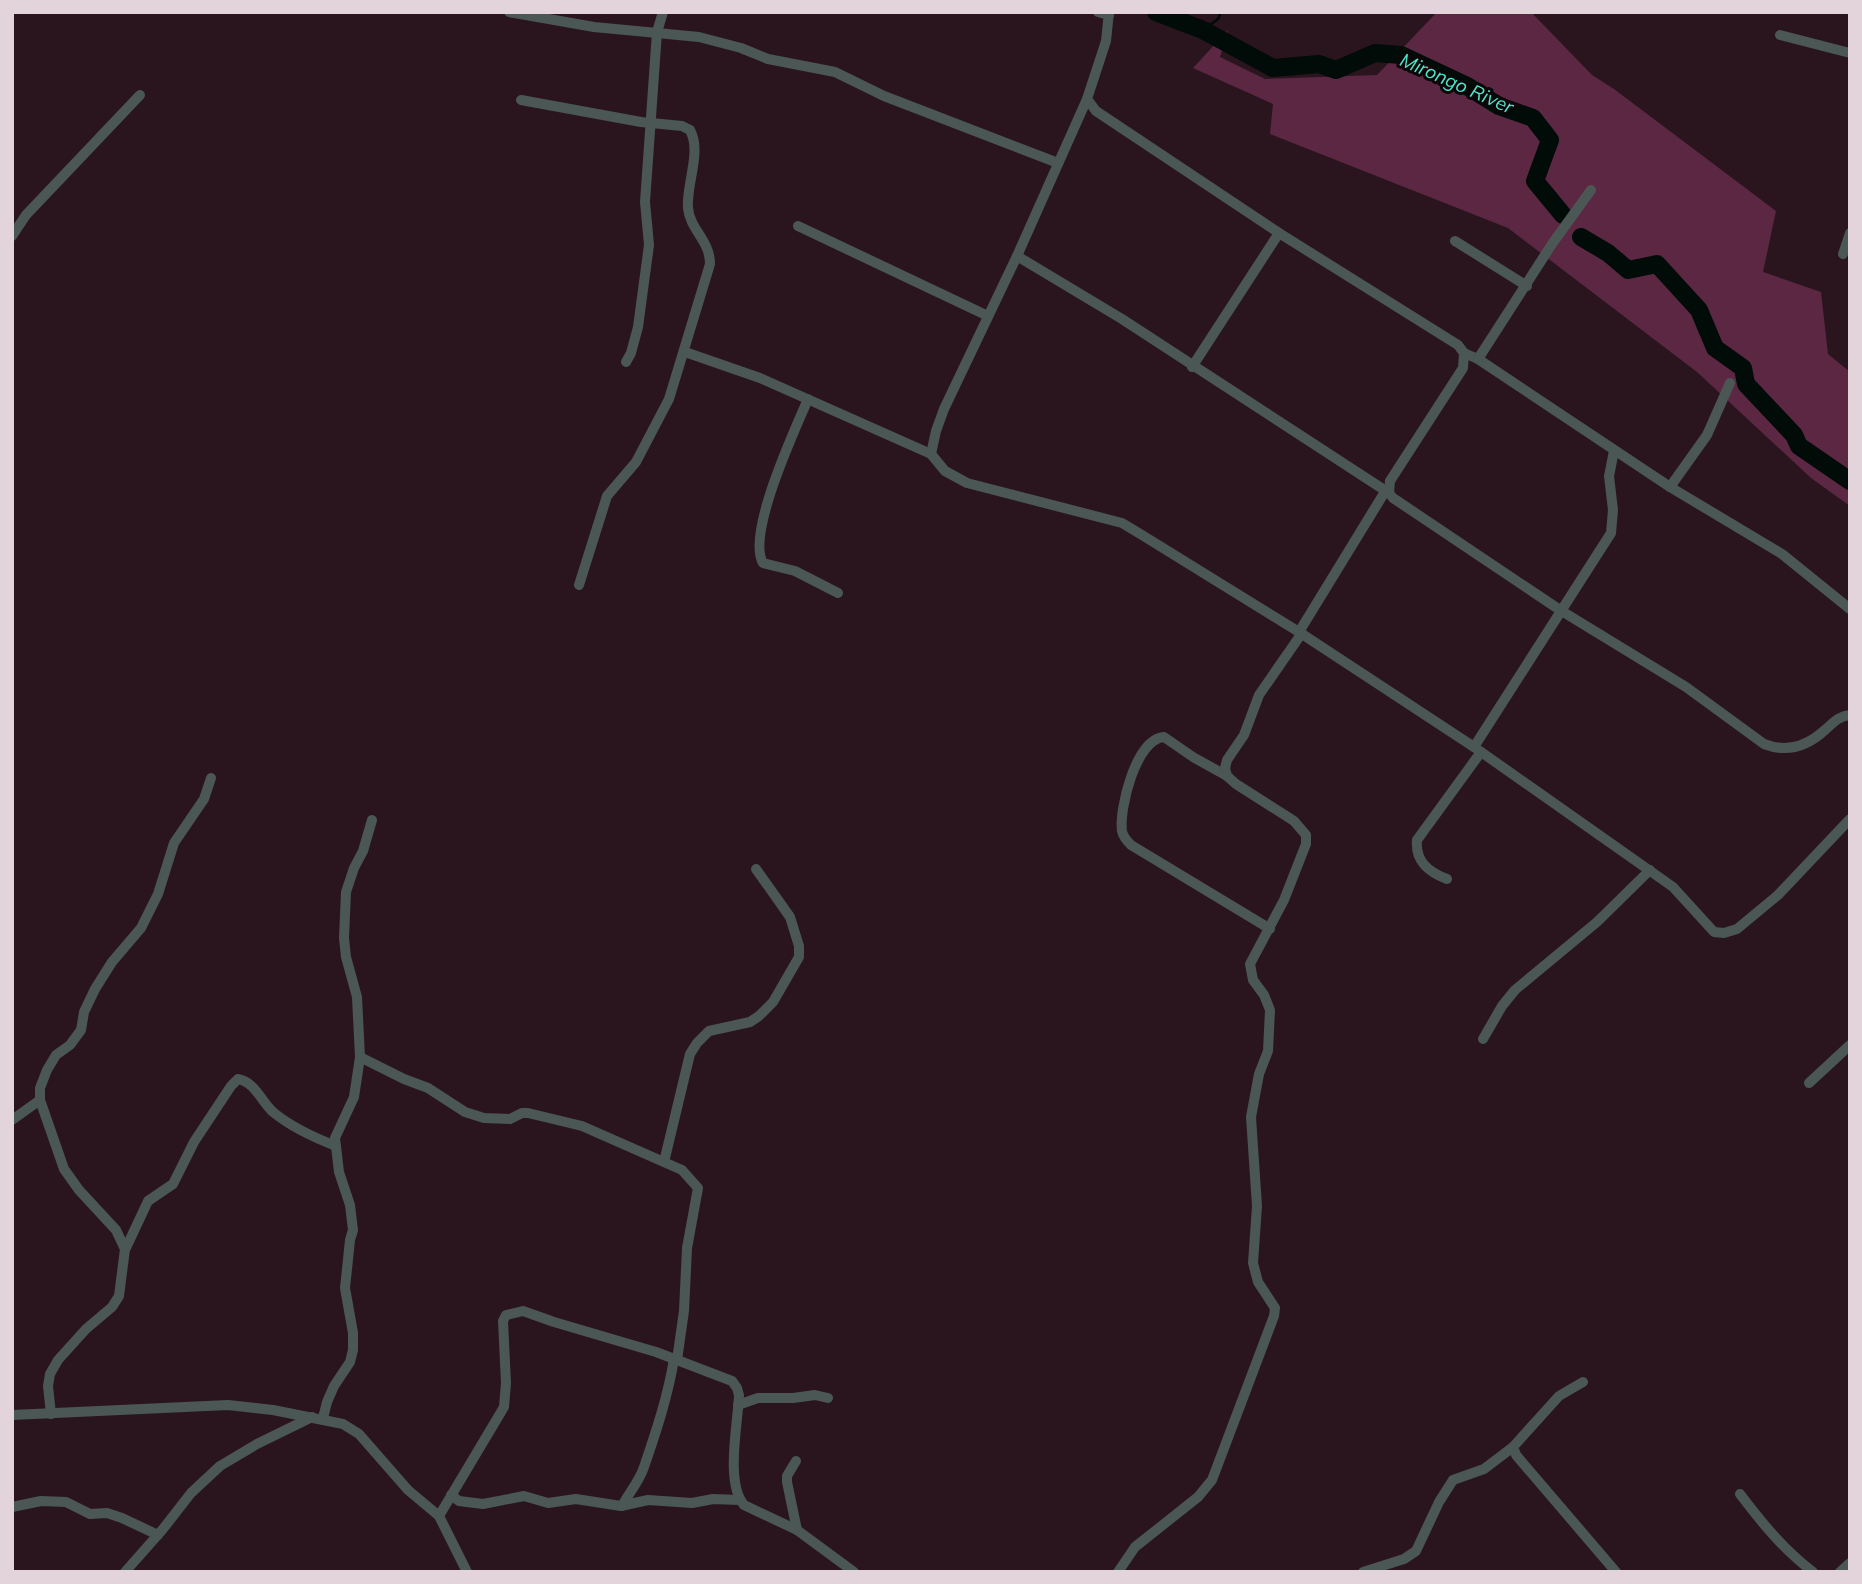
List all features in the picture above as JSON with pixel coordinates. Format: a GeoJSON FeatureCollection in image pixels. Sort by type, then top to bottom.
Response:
{"type":"FeatureCollection","features":[{"type":"Feature","properties":{"kind":"street"},"geometry":{"type":"LineString","coordinates":[[509,12],[593,27],[710,40],[768,59],[835,72],[884,96],[1058,163]]}},
{"type":"Feature","properties":{"kind":"street"},"geometry":{"type":"LineString","coordinates":[[626,362],[636,334],[649,246],[645,202],[657,32],[663,12]]}},
{"type":"Feature","properties":{"kind":"street"},"geometry":{"type":"LineString","coordinates":[[931,454],[944,409],[1017,256],[1087,99],[1106,41],[1109,14],[1098,12]]}},
{"type":"Feature","properties":{"kind":"street"},"geometry":{"type":"LineString","coordinates":[[1780,35],[1850,53]]}},
{"type":"Feature","properties":{"kind":"street"},"geometry":{"type":"LineString","coordinates":[[12,236],[26,215],[139,95]]}},
{"type":"Feature","properties":{"kind":"street"},"geometry":{"type":"LineString","coordinates":[[1087,99],[1096,111],[1279,233],[1458,345],[1464,353],[1478,359],[1670,487],[1782,554],[1850,609]]}},
{"type":"Feature","properties":{"kind":"street"},"geometry":{"type":"LineString","coordinates":[[521,100],[650,123],[682,126],[690,130],[694,144],[689,214],[710,253],[710,264],[669,399],[636,462],[607,496],[579,585]]}},
{"type":"Feature","properties":{"kind":"street"},"geometry":{"type":"LineString","coordinates":[[1478,359],[1552,244],[1591,190]]}},
{"type":"Feature","properties":{"kind":"street"},"geometry":{"type":"LineString","coordinates":[[798,226],[988,316]]}},
{"type":"Feature","properties":{"kind":"street"},"geometry":{"type":"LineString","coordinates":[[1192,367],[1279,233]]}},
{"type":"Feature","properties":{"kind":"street"},"geometry":{"type":"LineString","coordinates":[[1843,254],[1850,233]]}},
{"type":"Feature","properties":{"kind":"street"},"geometry":{"type":"LineString","coordinates":[[1455,241],[1527,286]]}},
{"type":"Feature","properties":{"kind":"street"},"geometry":{"type":"LineString","coordinates":[[1017,256],[1122,319],[1387,492],[1402,505],[1560,610],[1686,687],[1764,744],[1777,749],[1789,749],[1804,744],[1818,737],[1840,717],[1850,715]]}},
{"type":"Feature","properties":{"kind":"street"},"geometry":{"type":"LineString","coordinates":[[685,352],[760,378],[931,454],[944,471],[967,483],[1122,523],[1300,633],[1477,750],[1673,887],[1714,932],[1730,932],[1778,895],[1850,819]]}},
{"type":"Feature","properties":{"kind":"street"},"geometry":{"type":"LineString","coordinates":[[1227,776],[1227,760],[1244,735],[1259,695],[1387,492],[1390,481],[1463,368],[1464,353]]}},
{"type":"Feature","properties":{"kind":"street"},"geometry":{"type":"LineString","coordinates":[[1670,487],[1707,435],[1730,383]]}},
{"type":"Feature","properties":{"kind":"street"},"geometry":{"type":"LineString","coordinates":[[808,399],[774,482],[758,550],[763,563],[794,571],[838,593]]}},
{"type":"Feature","properties":{"kind":"street"},"geometry":{"type":"LineString","coordinates":[[1447,880],[1432,874],[1423,865],[1416,848],[1417,840],[1421,831],[1438,813],[1560,610],[1611,533],[1613,510],[1609,475],[1614,451]]}},
{"type":"Feature","properties":{"kind":"street"},"geometry":{"type":"LineString","coordinates":[[1118,1572],[1135,1547],[1198,1497],[1212,1480],[1272,1325],[1275,1308],[1258,1282],[1253,1263],[1256,1206],[1251,1117],[1259,1074],[1268,1051],[1270,1010],[1264,995],[1253,980],[1250,964],[1270,929],[1306,844],[1306,835],[1294,821],[1164,737],[1155,739],[1149,744],[1133,772],[1122,830],[1131,845],[1270,929]]}},
{"type":"Feature","properties":{"kind":"street"},"geometry":{"type":"LineString","coordinates":[[125,1249],[116,1230],[79,1190],[64,1168],[40,1100],[40,1088],[57,1055],[81,1030],[84,1012],[94,989],[112,962],[141,928],[158,894],[174,843],[204,799],[211,778]]}},
{"type":"Feature","properties":{"kind":"street"},"geometry":{"type":"LineString","coordinates":[[125,1572],[191,1493],[220,1466],[257,1444],[318,1418],[334,1385],[350,1362],[353,1333],[345,1288],[353,1230],[350,1205],[339,1172],[335,1138],[354,1097],[360,1057],[357,997],[346,957],[344,938],[345,903],[349,881],[363,851],[372,820]]}},
{"type":"Feature","properties":{"kind":"street"},"geometry":{"type":"LineString","coordinates":[[664,1162],[690,1054],[697,1043],[717,1027],[750,1022],[759,1016],[773,1002],[799,957],[790,916],[756,869]]}},
{"type":"Feature","properties":{"kind":"street"},"geometry":{"type":"LineString","coordinates":[[1483,1039],[1502,1006],[1515,990],[1597,922],[1650,870]]}},
{"type":"Feature","properties":{"kind":"street"},"geometry":{"type":"LineString","coordinates":[[1809,1083],[1850,1045]]}},
{"type":"Feature","properties":{"kind":"street"},"geometry":{"type":"LineString","coordinates":[[360,1057],[428,1088],[466,1112],[484,1118],[503,1119],[528,1113],[582,1126],[682,1170],[698,1188],[687,1248],[684,1311],[668,1396],[658,1418],[644,1468],[622,1506]]}},
{"type":"Feature","properties":{"kind":"street"},"geometry":{"type":"LineString","coordinates":[[51,1414],[48,1385],[50,1374],[58,1360],[86,1329],[112,1307],[119,1296],[125,1249],[148,1201],[173,1184],[194,1142],[238,1079],[246,1081],[277,1115],[336,1146]]}},
{"type":"Feature","properties":{"kind":"street"},"geometry":{"type":"LineString","coordinates":[[12,1120],[40,1100]]}},
{"type":"Feature","properties":{"kind":"street"},"geometry":{"type":"LineString","coordinates":[[439,1516],[504,1407],[506,1383],[503,1321],[506,1315],[523,1311],[675,1359],[732,1381],[737,1388],[734,1466],[739,1500],[744,1506],[797,1530],[854,1572]]}},
{"type":"Feature","properties":{"kind":"street"},"geometry":{"type":"LineString","coordinates":[[1363,1572],[1404,1559],[1416,1550],[1453,1480],[1484,1469],[1513,1447],[1559,1396],[1583,1382]]}},
{"type":"Feature","properties":{"kind":"street"},"geometry":{"type":"LineString","coordinates":[[738,1405],[758,1398],[815,1395],[828,1398]]}},
{"type":"Feature","properties":{"kind":"street"},"geometry":{"type":"LineString","coordinates":[[12,1415],[228,1405],[343,1424],[359,1434],[408,1490],[439,1516],[467,1572]]}},
{"type":"Feature","properties":{"kind":"street"},"geometry":{"type":"LineString","coordinates":[[1513,1447],[1516,1455],[1616,1572]]}},
{"type":"Feature","properties":{"kind":"street"},"geometry":{"type":"LineString","coordinates":[[796,1461],[787,1476],[787,1482],[797,1530]]}},
{"type":"Feature","properties":{"kind":"street"},"geometry":{"type":"LineString","coordinates":[[1740,1494],[1767,1530],[1813,1572]]}},
{"type":"Feature","properties":{"kind":"street"},"geometry":{"type":"LineString","coordinates":[[451,1495],[459,1501],[474,1504],[524,1496],[548,1503],[576,1499],[622,1506],[648,1500],[692,1503],[713,1499],[739,1500]]}},
{"type":"Feature","properties":{"kind":"street"},"geometry":{"type":"LineString","coordinates":[[12,1507],[41,1501],[66,1502],[90,1514],[107,1513],[121,1518],[158,1535]]}},
{"type":"Feature","properties":{"kind":"street"},"geometry":{"type":"LineString","coordinates":[[1840,1572],[1850,1563]]}},
{"type":"Feature","properties":{"kind":"shaded area"},"geometry":{"type":"Polygon","coordinates":[[[1437,12],[1531,12],[1592,75],[1776,211],[1763,272],[1821,292],[1828,354],[1850,372],[1850,506],[1811,478],[1697,372],[1508,228],[1270,134],[1273,104],[1193,68],[1228,30],[1220,57],[1265,79],[1377,75],[1437,12]]]}},
{"type":"Feature","properties":{"kind":"waterway","name":"Mirongo River"},"geometry":{"type":"LineString","coordinates":[[1156,12],[1203,30],[1273,68],[1319,64],[1336,70],[1375,53],[1401,55],[1467,86],[1499,106],[1533,118],[1550,140],[1535,181],[1563,215]]}},
{"type":"Feature","properties":{"kind":"waterway"},"geometry":{"type":"LineString","coordinates":[[1203,30],[1218,19],[1221,12]]}},
{"type":"Feature","properties":{"kind":"waterway","name":"Mirongo River"},"geometry":{"type":"LineString","coordinates":[[1581,237],[1608,253],[1628,270],[1657,264],[1699,310],[1715,348],[1743,368],[1746,384],[1794,435],[1799,446],[1850,481]]}}]}
